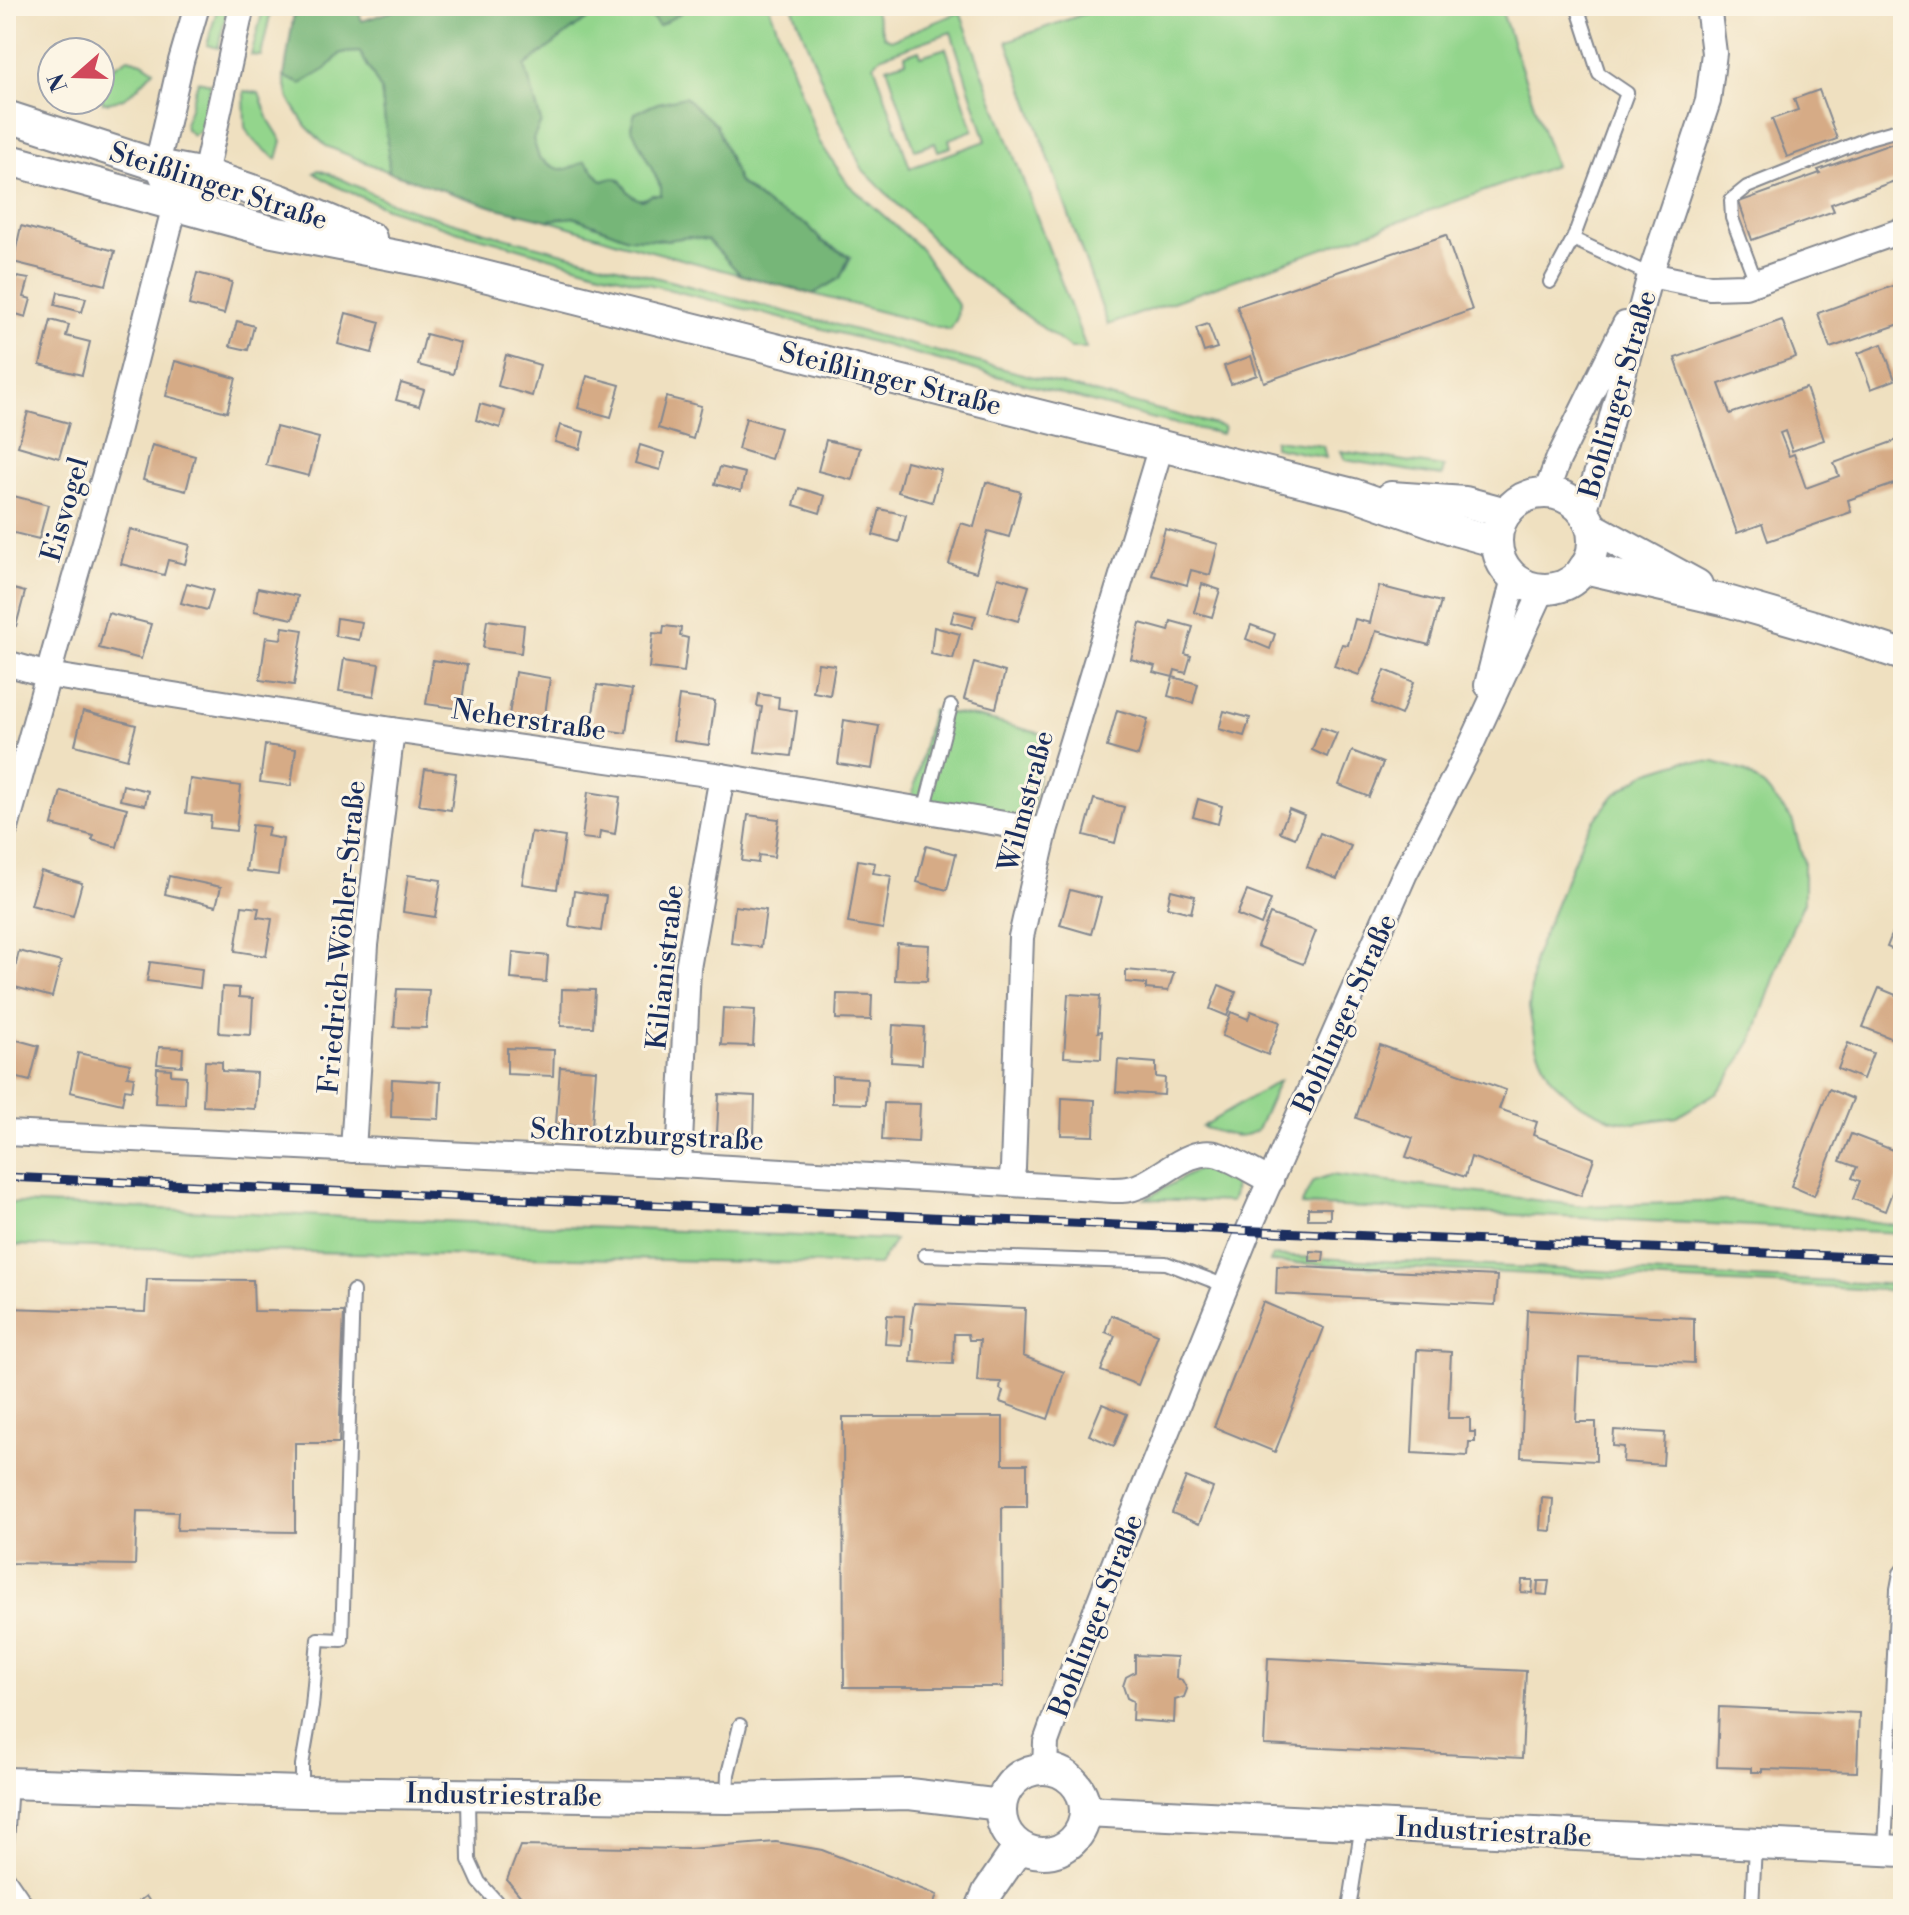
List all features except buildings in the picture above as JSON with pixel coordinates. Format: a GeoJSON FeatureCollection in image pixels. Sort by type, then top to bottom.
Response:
{"type":"FeatureCollection","features":[{"type":"Feature","properties":{"kind":"street"},"geometry":{"type":"LineString","coordinates":[[197,6],[157,165],[175,205],[205,174],[242,6]]}},
{"type":"Feature","properties":{"kind":"street","name":"Bohlinger Straße"},"geometry":{"type":"LineString","coordinates":[[1587,520],[1650,275],[1708,101],[1714,53],[1708,6]]}},
{"type":"Feature","properties":{"kind":"street","name":"Steißlinger Straße"},"geometry":{"type":"LineString","coordinates":[[6,116],[157,165],[205,174],[281,200],[428,262]]}},
{"type":"Feature","properties":{"kind":"street","name":"Steißlinger Straße"},"geometry":{"type":"LineString","coordinates":[[6,159],[273,232],[428,262],[1353,494],[1497,542]]}},
{"type":"Feature","properties":{"kind":"street","name":"Eisvogel"},"geometry":{"type":"LineString","coordinates":[[6,828],[115,439],[175,205]]}},
{"type":"Feature","properties":{"kind":"street"},"geometry":{"type":"LineString","coordinates":[[1650,275],[1710,287],[1745,286],[1903,230]]}},
{"type":"Feature","properties":{"kind":"street","name":"Bohlinger Straße"},"geometry":{"type":"LineString","coordinates":[[1546,493],[1558,460],[1650,275]]}},
{"type":"Feature","properties":{"kind":"street","name":"Wilmstraße"},"geometry":{"type":"LineString","coordinates":[[1010,1184],[1021,937],[1045,831],[1161,446]]}},
{"type":"Feature","properties":{"kind":"street"},"geometry":{"type":"LineString","coordinates":[[1587,520],[1593,541],[1591,555],[1584,568],[1566,584],[1543,589],[1528,586],[1514,578],[1502,562],[1497,542],[1499,527],[1506,513],[1523,498],[1546,493],[1567,498],[1587,520],[1727,601]]}},
{"type":"Feature","properties":{"kind":"street","name":"Steißlinger Straße"},"geometry":{"type":"LineString","coordinates":[[1353,494],[1465,502],[1506,513]]}},
{"type":"Feature","properties":{"kind":"street"},"geometry":{"type":"LineString","coordinates":[[1584,568],[1727,601],[1903,655]]}},
{"type":"Feature","properties":{"kind":"street","name":"Bohlinger Straße"},"geometry":{"type":"LineString","coordinates":[[1471,745],[1514,578]]}},
{"type":"Feature","properties":{"kind":"street","name":"Bohlinger Straße"},"geometry":{"type":"LineString","coordinates":[[1045,1768],[1046,1742],[1056,1714],[1226,1286],[1405,873],[1471,745],[1543,589]]}},
{"type":"Feature","properties":{"kind":"street","name":"Neherstraße"},"geometry":{"type":"LineString","coordinates":[[6,663],[48,675],[392,730],[722,776],[1045,831]]}},
{"type":"Feature","properties":{"kind":"street","name":"Friedrich-Wöhler-Straße"},"geometry":{"type":"LineString","coordinates":[[353,1150],[366,945],[392,730]]}},
{"type":"Feature","properties":{"kind":"street","name":"Kilianistraße"},"geometry":{"type":"LineString","coordinates":[[679,1165],[688,968],[722,776]]}},
{"type":"Feature","properties":{"kind":"street","name":"Schrotzburgstraße"},"geometry":{"type":"LineString","coordinates":[[6,1133],[1127,1190],[1141,1186],[1192,1156],[1207,1153],[1219,1155],[1271,1181]]}},
{"type":"Feature","properties":{"kind":"street"},"geometry":{"type":"LineString","coordinates":[[1045,1768],[1074,1782],[1081,1793],[1085,1811],[1081,1831],[1072,1842],[1060,1850],[1047,1853],[1019,1847],[1004,1829],[1001,1817],[1004,1793],[1010,1784],[1019,1775],[1045,1768]]}},
{"type":"Feature","properties":{"kind":"street","name":"Industriestraße"},"geometry":{"type":"LineString","coordinates":[[8,1783],[302,1792],[727,1798],[909,1794],[1001,1805]]}},
{"type":"Feature","properties":{"kind":"street","name":"Industriestraße"},"geometry":{"type":"LineString","coordinates":[[1085,1811],[1894,1851]]}},
{"type":"Feature","properties":{"kind":"street"},"geometry":{"type":"LineString","coordinates":[[981,1909],[988,1892],[1019,1847]]}},
{"type":"Feature","properties":{"kind":"lane"},"geometry":{"type":"LineString","coordinates":[[1550,282],[1573,239],[1627,93],[1599,74],[1577,6]]}},
{"type":"Feature","properties":{"kind":"lane"},"geometry":{"type":"LineString","coordinates":[[1756,282],[1732,218],[1731,200],[1747,187],[1869,138],[1894,131],[1903,137]]}},
{"type":"Feature","properties":{"kind":"lane"},"geometry":{"type":"LineString","coordinates":[[1573,239],[1650,275]]}},
{"type":"Feature","properties":{"kind":"lane"},"geometry":{"type":"LineString","coordinates":[[924,811],[951,706]]}},
{"type":"Feature","properties":{"kind":"lane"},"geometry":{"type":"LineString","coordinates":[[925,1255],[1166,1263],[1226,1286]]}},
{"type":"Feature","properties":{"kind":"lane"},"geometry":{"type":"LineString","coordinates":[[302,1792],[302,1765],[312,1707],[318,1639],[342,1640],[353,1291]]}},
{"type":"Feature","properties":{"kind":"lane"},"geometry":{"type":"LineString","coordinates":[[1894,1851],[1897,1589],[1903,1569]]}},
{"type":"Feature","properties":{"kind":"lane"},"geometry":{"type":"LineString","coordinates":[[727,1798],[728,1774],[740,1725]]}},
{"type":"Feature","properties":{"kind":"lane"},"geometry":{"type":"LineString","coordinates":[[6,1858],[8,1783]]}},
{"type":"Feature","properties":{"kind":"lane"},"geometry":{"type":"LineString","coordinates":[[468,1794],[469,1860],[479,1882],[503,1909]]}},
{"type":"Feature","properties":{"kind":"lane"},"geometry":{"type":"LineString","coordinates":[[1349,1909],[1362,1824]]}},
{"type":"Feature","properties":{"kind":"lane"},"geometry":{"type":"LineString","coordinates":[[1752,1909],[1755,1844]]}},
{"type":"Feature","properties":{"kind":"lane"},"geometry":{"type":"LineString","coordinates":[[6,1874],[30,1909]]}},
{"type":"Feature","properties":{"kind":"green space"},"geometry":{"type":"Polygon","coordinates":[[[218,6],[228,6],[218,48],[207,45],[218,6]]]}},
{"type":"Feature","properties":{"kind":"green space"},"geometry":{"type":"Polygon","coordinates":[[[264,6],[272,6],[261,56],[251,55],[264,6]]]}},
{"type":"Feature","properties":{"kind":"green space"},"geometry":{"type":"Polygon","coordinates":[[[295,6],[357,6],[362,21],[408,6],[607,6],[525,66],[541,122],[533,139],[539,158],[561,169],[572,168],[585,161],[602,181],[616,178],[637,198],[642,200],[661,195],[661,187],[631,127],[635,113],[658,103],[685,97],[716,125],[739,183],[771,208],[808,225],[821,241],[849,257],[840,278],[813,294],[741,275],[708,240],[689,237],[666,240],[628,238],[574,217],[547,220],[493,207],[389,172],[381,90],[360,52],[341,53],[326,69],[301,84],[284,77],[295,6]]]}},
{"type":"Feature","properties":{"kind":"green space"},"geometry":{"type":"Polygon","coordinates":[[[607,6],[643,6],[659,26],[690,6],[769,6],[819,141],[848,184],[920,248],[958,305],[957,318],[950,330],[813,294],[840,278],[851,257],[822,241],[808,225],[771,208],[739,182],[716,125],[685,97],[650,106],[631,126],[661,188],[661,195],[636,198],[628,193],[620,180],[602,181],[590,166],[559,170],[539,158],[533,139],[541,122],[524,66],[607,6]]]}},
{"type":"Feature","properties":{"kind":"green space"},"geometry":{"type":"Polygon","coordinates":[[[643,6],[688,6],[659,26],[643,6]]]}},
{"type":"Feature","properties":{"kind":"green space"},"geometry":{"type":"Polygon","coordinates":[[[792,6],[873,6],[884,36],[891,40],[960,12],[1086,348],[1070,348],[958,265],[862,169],[792,6]],[[951,32],[882,56],[874,64],[910,168],[986,141],[951,32]]]}},
{"type":"Feature","properties":{"kind":"green space"},"geometry":{"type":"Polygon","coordinates":[[[1106,6],[1500,6],[1555,166],[1108,325],[1007,41],[1106,6]]]}},
{"type":"Feature","properties":{"kind":"green space"},"geometry":{"type":"Polygon","coordinates":[[[946,48],[973,130],[949,139],[951,147],[938,151],[935,143],[915,150],[887,67],[906,61],[905,55],[919,50],[921,56],[946,48]]]}},
{"type":"Feature","properties":{"kind":"green space"},"geometry":{"type":"Polygon","coordinates":[[[360,52],[381,90],[389,172],[326,146],[306,126],[289,99],[284,77],[302,83],[326,69],[341,53],[360,52]]]}},
{"type":"Feature","properties":{"kind":"green space"},"geometry":{"type":"Polygon","coordinates":[[[128,58],[154,70],[126,97],[116,101],[116,66],[128,58]]]}},
{"type":"Feature","properties":{"kind":"green space"},"geometry":{"type":"Polygon","coordinates":[[[198,81],[211,84],[201,130],[193,135],[185,124],[198,81]]]}},
{"type":"Feature","properties":{"kind":"green space"},"geometry":{"type":"Polygon","coordinates":[[[244,91],[259,93],[269,120],[282,141],[277,159],[255,141],[245,127],[244,91]]]}},
{"type":"Feature","properties":{"kind":"green space"},"geometry":{"type":"Polygon","coordinates":[[[318,170],[398,205],[462,225],[1224,427],[1222,434],[1150,418],[459,232],[386,208],[336,186],[314,173],[318,170]]]}},
{"type":"Feature","properties":{"kind":"green space"},"geometry":{"type":"Polygon","coordinates":[[[573,217],[628,238],[666,240],[689,237],[708,240],[741,275],[547,220],[573,217]]]}},
{"type":"Feature","properties":{"kind":"green space"},"geometry":{"type":"Polygon","coordinates":[[[1274,440],[1323,446],[1326,458],[1274,447],[1274,440]]]}},
{"type":"Feature","properties":{"kind":"green space"},"geometry":{"type":"Polygon","coordinates":[[[1341,451],[1444,467],[1442,476],[1345,460],[1341,451]]]}},
{"type":"Feature","properties":{"kind":"green space"},"geometry":{"type":"Polygon","coordinates":[[[932,710],[981,718],[1046,735],[1030,823],[911,801],[932,710]]]}},
{"type":"Feature","properties":{"kind":"green space"},"geometry":{"type":"Polygon","coordinates":[[[1684,761],[1715,762],[1744,771],[1765,787],[1792,820],[1804,862],[1804,902],[1752,1040],[1729,1078],[1717,1092],[1677,1117],[1634,1123],[1611,1119],[1576,1102],[1551,1079],[1536,1047],[1529,1008],[1534,958],[1585,833],[1613,796],[1646,773],[1684,761]]]}},
{"type":"Feature","properties":{"kind":"green space"},"geometry":{"type":"Polygon","coordinates":[[[1279,1081],[1257,1130],[1237,1136],[1202,1127],[1279,1081]]]}},
{"type":"Feature","properties":{"kind":"green space"},"geometry":{"type":"Polygon","coordinates":[[[1209,1166],[1231,1178],[1234,1195],[1231,1202],[1145,1199],[1197,1170],[1209,1166]]]}},
{"type":"Feature","properties":{"kind":"green space"},"geometry":{"type":"Polygon","coordinates":[[[1331,1175],[1584,1206],[1731,1201],[1903,1226],[1903,1233],[1301,1205],[1313,1181],[1331,1175]]]}},
{"type":"Feature","properties":{"kind":"green space"},"geometry":{"type":"Polygon","coordinates":[[[6,1203],[895,1240],[879,1265],[6,1245],[6,1203]]]}},
{"type":"Feature","properties":{"kind":"green space"},"geometry":{"type":"Polygon","coordinates":[[[1273,1256],[1903,1285],[1903,1291],[1270,1262],[1273,1256]]]}},
{"type":"Feature","properties":{"kind":"railway"},"geometry":{"type":"LineString","coordinates":[[6,1177],[1903,1259]]}}]}
